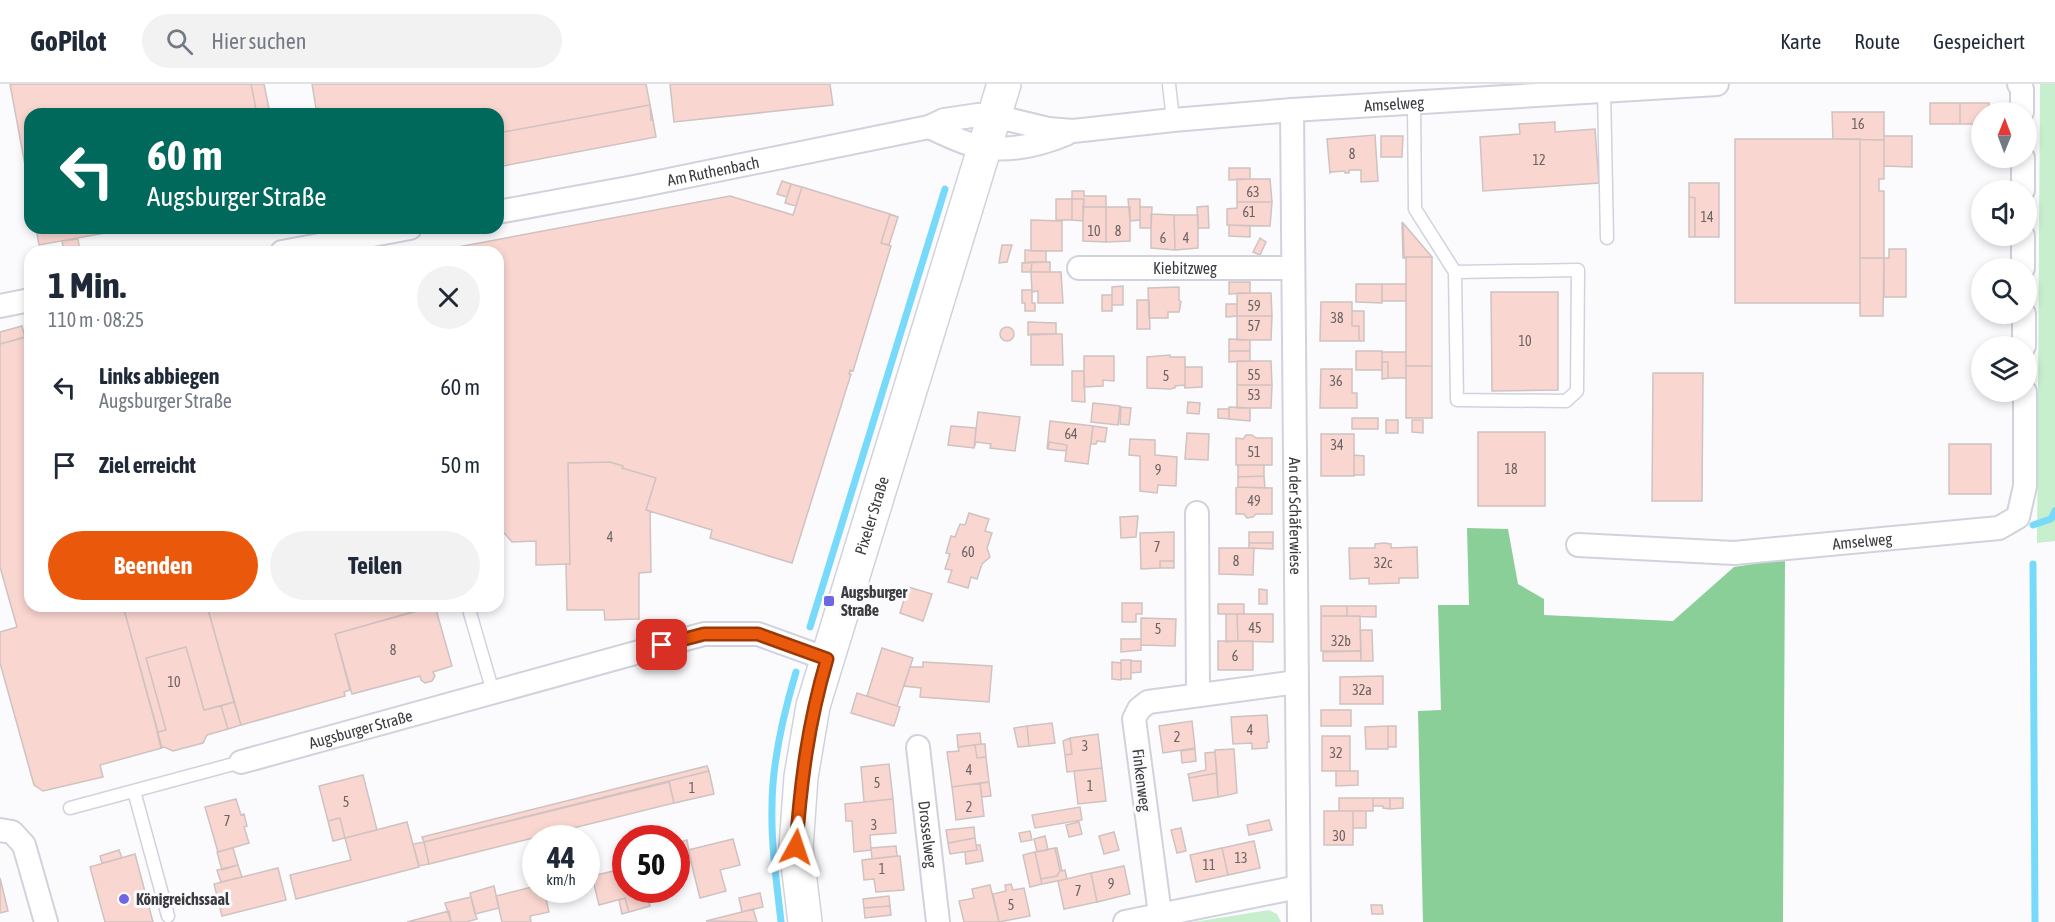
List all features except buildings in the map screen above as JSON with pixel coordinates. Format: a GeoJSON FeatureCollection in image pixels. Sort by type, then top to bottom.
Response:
{"type":"FeatureCollection","features":[{"type":"Feature","properties":{"kind":"main road","name":"Pixeler Straße"},"geometry":{"type":"LineString","coordinates":[[805,922],[796,847],[801,777],[813,706],[1004,84]]}},
{"type":"Feature","properties":{"kind":"street","name":"Amselweg"},"geometry":{"type":"LineString","coordinates":[[989,132],[1048,129],[1073,131],[1292,110],[1717,84]]}},
{"type":"Feature","properties":{"kind":"street"},"geometry":{"type":"LineString","coordinates":[[2019,84],[2022,89],[2022,102]]}},
{"type":"Feature","properties":{"kind":"street","name":"An der Schäferwiese"},"geometry":{"type":"LineString","coordinates":[[1292,110],[1299,922]]}},
{"type":"Feature","properties":{"kind":"street","name":"Am Ruthenbach"},"geometry":{"type":"LineString","coordinates":[[504,211],[929,127],[944,120],[978,115],[989,132]]}},
{"type":"Feature","properties":{"kind":"street"},"geometry":{"type":"LineString","coordinates":[[929,127],[972,145],[989,132]]}},
{"type":"Feature","properties":{"kind":"street","name":"Amselweg"},"geometry":{"type":"LineString","coordinates":[[989,132],[1002,150],[1050,141],[1073,131]]}},
{"type":"Feature","properties":{"kind":"street"},"geometry":{"type":"LineString","coordinates":[[341,246],[387,234]]}},
{"type":"Feature","properties":{"kind":"street","name":"Kiebitzweg"},"geometry":{"type":"LineString","coordinates":[[1079,268],[1293,268]]}},
{"type":"Feature","properties":{"kind":"street"},"geometry":{"type":"LineString","coordinates":[[0,306],[24,301]]}},
{"type":"Feature","properties":{"kind":"street","name":"Amselweg"},"geometry":{"type":"LineString","coordinates":[[1578,545],[1734,553],[1999,528],[2018,517],[2025,486],[2025,402]]}},
{"type":"Feature","properties":{"kind":"street"},"geometry":{"type":"LineString","coordinates":[[1197,513],[1198,695]]}},
{"type":"Feature","properties":{"kind":"street","name":"Augsburger Straße"},"geometry":{"type":"LineString","coordinates":[[241,762],[704,634],[758,634],[827,659]]}},
{"type":"Feature","properties":{"kind":"street","name":"Finkenweg"},"geometry":{"type":"LineString","coordinates":[[1160,914],[1134,719],[1139,709],[1148,702],[1297,682]]}},
{"type":"Feature","properties":{"kind":"street","name":"Drosselweg"},"geometry":{"type":"LineString","coordinates":[[918,747],[938,922]]}},
{"type":"Feature","properties":{"kind":"street"},"geometry":{"type":"LineString","coordinates":[[6,831],[24,845],[46,922]]}},
{"type":"Feature","properties":{"kind":"street"},"geometry":{"type":"LineString","coordinates":[[1125,922],[1298,887]]}},
{"type":"Feature","properties":{"kind":"lane"},"geometry":{"type":"LineString","coordinates":[[1169,84],[1173,120]]}},
{"type":"Feature","properties":{"kind":"lane"},"geometry":{"type":"LineString","coordinates":[[1604,91],[1607,238]]}},
{"type":"Feature","properties":{"kind":"lane"},"geometry":{"type":"LineString","coordinates":[[1414,103],[1415,209],[1455,272],[1457,400],[1566,401],[1577,391],[1578,270],[1455,272]]}},
{"type":"Feature","properties":{"kind":"lane"},"geometry":{"type":"LineString","coordinates":[[470,612],[493,692]]}},
{"type":"Feature","properties":{"kind":"lane"},"geometry":{"type":"LineString","coordinates":[[70,808],[241,762]]}},
{"type":"Feature","properties":{"kind":"lane"},"geometry":{"type":"LineString","coordinates":[[134,791],[168,915]]}},
{"type":"Feature","properties":{"kind":"green space"},"geometry":{"type":"Polygon","coordinates":[[[2040,84],[2055,84],[2055,541],[2037,543],[2040,84]]]}},
{"type":"Feature","properties":{"kind":"green space"},"geometry":{"type":"Polygon","coordinates":[[[1467,528],[1508,529],[1518,584],[1544,599],[1544,615],[1673,621],[1734,567],[1785,559],[1783,922],[1423,922],[1418,711],[1441,710],[1438,605],[1469,605],[1467,528]]]}},
{"type":"Feature","properties":{"kind":"green space"},"geometry":{"type":"Polygon","coordinates":[[[1269,910],[1277,914],[1281,922],[1193,922],[1269,910]]]}},
{"type":"Feature","properties":{"kind":"waterway"},"geometry":{"type":"LineString","coordinates":[[810,627],[945,189]]}},
{"type":"Feature","properties":{"kind":"waterway"},"geometry":{"type":"LineString","coordinates":[[2033,525],[2051,519],[2055,511]]}},
{"type":"Feature","properties":{"kind":"waterway"},"geometry":{"type":"LineString","coordinates":[[2033,564],[2035,922]]}},
{"type":"Feature","properties":{"kind":"waterway"},"geometry":{"type":"LineString","coordinates":[[781,922],[772,836],[774,774],[787,704],[796,672]]}},
{"type":"Feature","properties":{"kind":"place","name":"Augsburger Straße"},"geometry":{"type":"Point","coordinates":[829,601]}},
{"type":"Feature","properties":{"kind":"place","name":"Königreichssaal"},"geometry":{"type":"Point","coordinates":[124,899]}},
{"type":"Feature","properties":{"kind":"route"},"geometry":{"type":"LineString","coordinates":[[662,645],[704,634],[758,634],[827,659],[813,706],[801,777],[796,847]]}}]}
